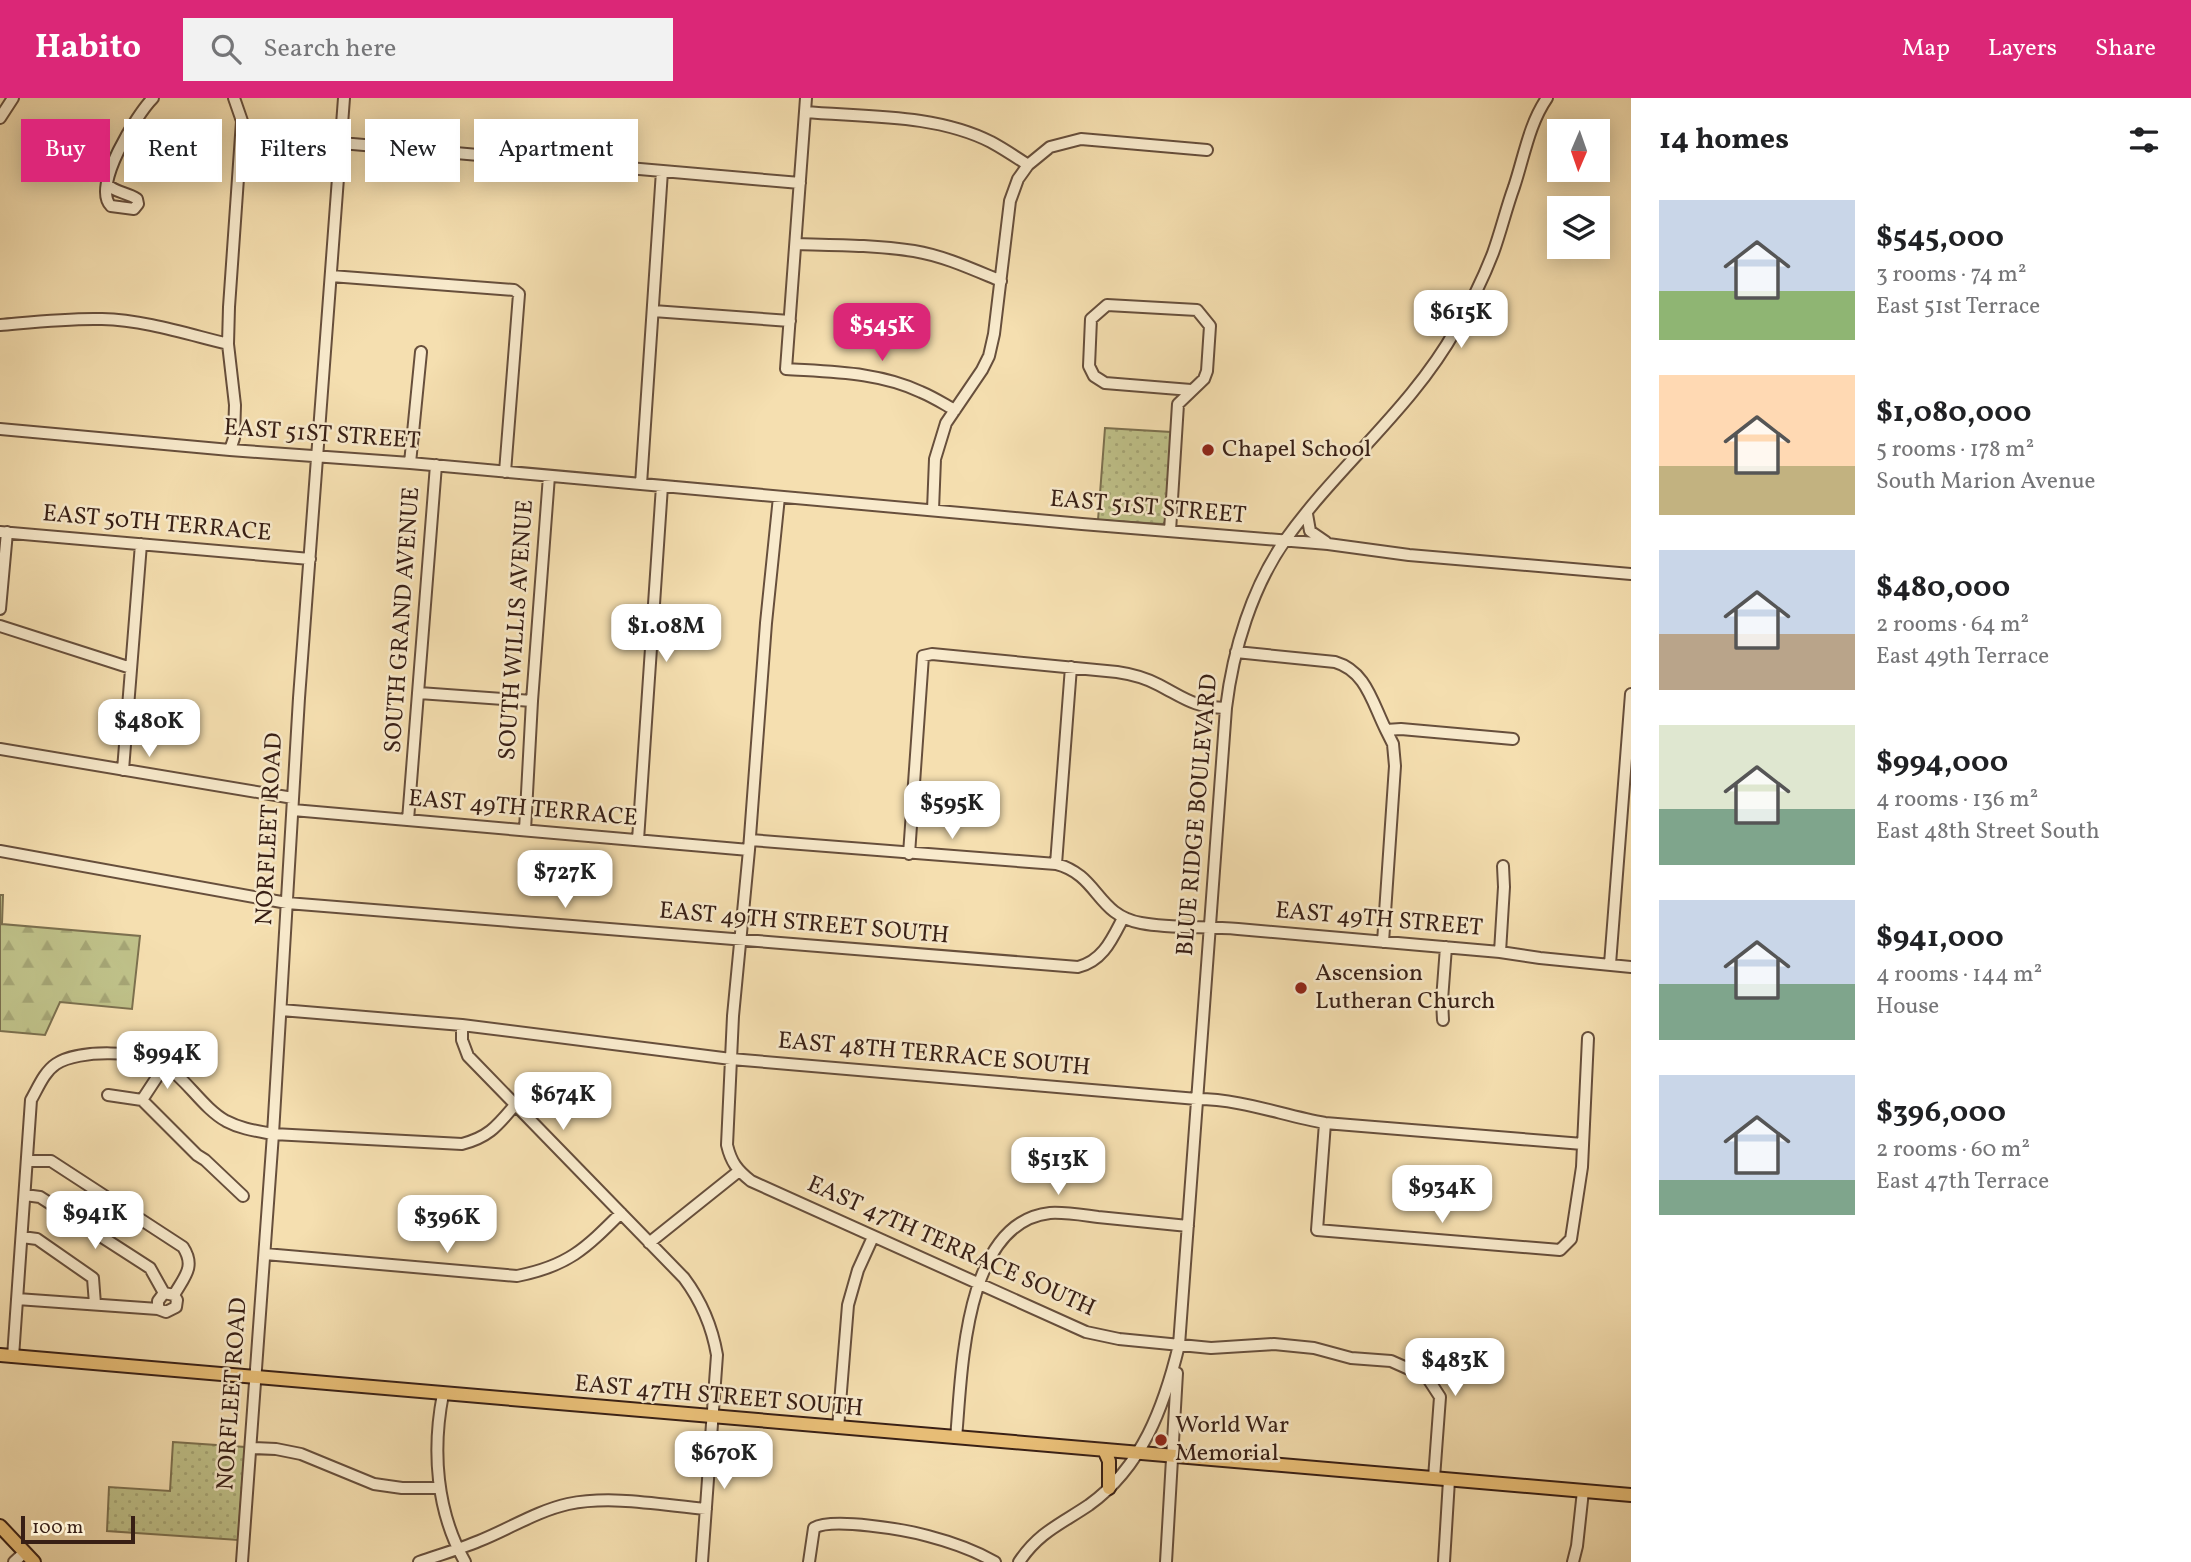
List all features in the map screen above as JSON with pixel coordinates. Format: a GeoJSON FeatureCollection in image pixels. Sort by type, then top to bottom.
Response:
{"type":"FeatureCollection","features":[{"type":"Feature","properties":{"kind":"main road","name":"EAST 47TH STREET SOUTH"},"geometry":{"type":"LineString","coordinates":[[7,1356],[1631,1495]]}},
{"type":"Feature","properties":{"kind":"main road"},"geometry":{"type":"LineString","coordinates":[[1104,1450],[1109,1461],[1110,1488]]}},
{"type":"Feature","properties":{"kind":"main road"},"geometry":{"type":"LineString","coordinates":[[0,1526],[29,1557]]}},
{"type":"Feature","properties":{"kind":"street"},"geometry":{"type":"LineString","coordinates":[[0,118],[13,98]]}},
{"type":"Feature","properties":{"kind":"street"},"geometry":{"type":"LineString","coordinates":[[107,184],[117,154],[128,133],[153,98]]}},
{"type":"Feature","properties":{"kind":"street"},"geometry":{"type":"LineString","coordinates":[[230,450],[234,438],[235,405],[228,344],[229,307],[242,121],[234,98]]}},
{"type":"Feature","properties":{"kind":"street","name":"NORFLEET ROAD"},"geometry":{"type":"LineString","coordinates":[[343,119],[344,98]]}},
{"type":"Feature","properties":{"kind":"street"},"geometry":{"type":"LineString","coordinates":[[806,98],[786,369],[852,373],[883,379],[920,391],[955,410]]}},
{"type":"Feature","properties":{"kind":"street","name":"BLUE RIDGE BOULEVARD"},"geometry":{"type":"LineString","coordinates":[[1018,1562],[1043,1533],[1086,1507],[1128,1469],[1158,1416],[1169,1387],[1179,1345],[1226,708],[1236,652],[1262,581],[1285,540],[1423,377],[1454,332],[1493,252],[1542,100]]}},
{"type":"Feature","properties":{"kind":"street"},"geometry":{"type":"LineString","coordinates":[[805,112],[944,126],[990,142],[1028,165]]}},
{"type":"Feature","properties":{"kind":"street"},"geometry":{"type":"LineString","coordinates":[[933,510],[938,446],[946,423],[989,356],[1010,201],[1018,179],[1028,165],[1050,147],[1081,139],[1207,150]]}},
{"type":"Feature","properties":{"kind":"street"},"geometry":{"type":"LineString","coordinates":[[351,144],[800,183]]}},
{"type":"Feature","properties":{"kind":"street"},"geometry":{"type":"LineString","coordinates":[[641,484],[662,171]]}},
{"type":"Feature","properties":{"kind":"street","name":"NORFLEET ROAD"},"geometry":{"type":"LineString","coordinates":[[242,1562],[338,182]]}},
{"type":"Feature","properties":{"kind":"street"},"geometry":{"type":"LineString","coordinates":[[796,244],[880,247],[916,252],[957,262],[1000,281]]}},
{"type":"Feature","properties":{"kind":"street","name":"SOUTH WILLIS AVENUE"},"geometry":{"type":"LineString","coordinates":[[331,276],[514,290],[519,294],[505,471]]}},
{"type":"Feature","properties":{"kind":"street"},"geometry":{"type":"LineString","coordinates":[[1170,531],[1178,404],[1204,379],[1208,371],[1210,326],[1197,310],[1107,304],[1091,319],[1089,366],[1094,376],[1105,383],[1191,390]]}},
{"type":"Feature","properties":{"kind":"street"},"geometry":{"type":"LineString","coordinates":[[653,311],[790,321]]}},
{"type":"Feature","properties":{"kind":"street"},"geometry":{"type":"LineString","coordinates":[[0,326],[69,319],[103,319],[140,323],[228,344]]}},
{"type":"Feature","properties":{"kind":"street"},"geometry":{"type":"LineString","coordinates":[[410,463],[421,352]]}},
{"type":"Feature","properties":{"kind":"street","name":"EAST 51ST STREET"},"geometry":{"type":"LineString","coordinates":[[0,429],[1285,540],[1409,555],[1631,574]]}},
{"type":"Feature","properties":{"kind":"street","name":"SOUTH GRAND AVENUE"},"geometry":{"type":"LineString","coordinates":[[408,820],[436,465]]}},
{"type":"Feature","properties":{"kind":"street","name":"SOUTH WILLIS AVENUE"},"geometry":{"type":"LineString","coordinates":[[524,830],[549,476]]}},
{"type":"Feature","properties":{"kind":"street"},"geometry":{"type":"LineString","coordinates":[[638,840],[662,486]]}},
{"type":"Feature","properties":{"kind":"street"},"geometry":{"type":"LineString","coordinates":[[649,1243],[739,1171],[731,1160],[727,1145],[731,1059],[766,623],[779,497]]}},
{"type":"Feature","properties":{"kind":"street"},"geometry":{"type":"LineString","coordinates":[[1307,514],[1310,531],[1328,544]]}},
{"type":"Feature","properties":{"kind":"street"},"geometry":{"type":"LineString","coordinates":[[0,609],[4,532]]}},
{"type":"Feature","properties":{"kind":"street","name":"EAST 50TH TERRACE"},"geometry":{"type":"LineString","coordinates":[[4,532],[310,559]]}},
{"type":"Feature","properties":{"kind":"street"},"geometry":{"type":"LineString","coordinates":[[123,770],[141,544]]}},
{"type":"Feature","properties":{"kind":"street"},"geometry":{"type":"LineString","coordinates":[[0,625],[131,668]]}},
{"type":"Feature","properties":{"kind":"street"},"geometry":{"type":"LineString","coordinates":[[1236,652],[1335,662],[1347,665],[1360,677],[1393,744],[1395,766],[1383,942]]}},
{"type":"Feature","properties":{"kind":"street"},"geometry":{"type":"LineString","coordinates":[[909,854],[923,656],[932,654],[1134,675],[1158,684],[1190,703],[1226,708]]}},
{"type":"Feature","properties":{"kind":"street"},"geometry":{"type":"LineString","coordinates":[[1056,864],[1071,667]]}},
{"type":"Feature","properties":{"kind":"street"},"geometry":{"type":"LineString","coordinates":[[419,693],[532,701]]}},
{"type":"Feature","properties":{"kind":"street"},"geometry":{"type":"LineString","coordinates":[[1610,964],[1626,832],[1631,694]]}},
{"type":"Feature","properties":{"kind":"street"},"geometry":{"type":"LineString","coordinates":[[1386,730],[1513,739]]}},
{"type":"Feature","properties":{"kind":"street","name":"EAST 49TH TERRACE"},"geometry":{"type":"LineString","coordinates":[[0,749],[293,804],[408,820],[638,840],[1056,864],[1080,874],[1105,904],[1122,918]]}},
{"type":"Feature","properties":{"kind":"street","name":"EAST 49TH STREET SOUTH"},"geometry":{"type":"LineString","coordinates":[[0,851],[287,903],[1078,967],[1089,965],[1101,957],[1122,918]]}},
{"type":"Feature","properties":{"kind":"street"},"geometry":{"type":"LineString","coordinates":[[1500,952],[1503,866]]}},
{"type":"Feature","properties":{"kind":"street","name":"EAST 49TH STREET"},"geometry":{"type":"LineString","coordinates":[[1122,918],[1142,923],[1446,947],[1631,967]]}},
{"type":"Feature","properties":{"kind":"street"},"geometry":{"type":"LineString","coordinates":[[1443,1020],[1446,947]]}},
{"type":"Feature","properties":{"kind":"street","name":"EAST 48TH TERRACE SOUTH"},"geometry":{"type":"LineString","coordinates":[[281,1010],[462,1025],[731,1059],[1240,1102],[1295,1118],[1325,1123],[1583,1143]]}},
{"type":"Feature","properties":{"kind":"street"},"geometry":{"type":"LineString","coordinates":[[462,1025],[462,1040],[468,1056],[684,1278],[696,1293],[709,1321],[717,1355],[702,1562]]}},
{"type":"Feature","properties":{"kind":"street"},"geometry":{"type":"LineString","coordinates":[[1325,1123],[1317,1230],[1560,1250],[1571,1239],[1575,1215],[1583,1143],[1588,1038]]}},
{"type":"Feature","properties":{"kind":"street"},"geometry":{"type":"LineString","coordinates":[[7,1356],[18,1298],[31,1100],[44,1076],[54,1065],[70,1057],[87,1053],[145,1057],[165,1065],[224,1120],[246,1129],[273,1134],[462,1144],[478,1140],[492,1131],[515,1105]]}},
{"type":"Feature","properties":{"kind":"street"},"geometry":{"type":"LineString","coordinates":[[142,1100],[165,1065]]}},
{"type":"Feature","properties":{"kind":"street"},"geometry":{"type":"LineString","coordinates":[[108,1095],[142,1100],[243,1196]]}},
{"type":"Feature","properties":{"kind":"street"},"geometry":{"type":"LineString","coordinates":[[27,1161],[51,1161],[183,1247],[190,1257],[189,1268],[169,1294],[158,1301],[158,1310]]}},
{"type":"Feature","properties":{"kind":"street","name":"EAST 47TH TERRACE SOUTH"},"geometry":{"type":"LineString","coordinates":[[739,1171],[751,1181],[1086,1332],[1119,1339],[1211,1348],[1274,1344],[1314,1348],[1351,1358],[1391,1361],[1427,1377],[1440,1397],[1434,1478]]}},
{"type":"Feature","properties":{"kind":"street"},"geometry":{"type":"LineString","coordinates":[[18,1298],[166,1312],[173,1311],[177,1303],[150,1268],[40,1197],[25,1195]]}},
{"type":"Feature","properties":{"kind":"street"},"geometry":{"type":"LineString","coordinates":[[265,1254],[517,1276],[543,1271],[571,1258],[589,1245],[621,1213]]}},
{"type":"Feature","properties":{"kind":"street"},"geometry":{"type":"LineString","coordinates":[[956,1438],[967,1321],[978,1284],[989,1261],[1004,1237],[1018,1224],[1037,1216],[1060,1213],[1188,1226]]}},
{"type":"Feature","properties":{"kind":"street"},"geometry":{"type":"LineString","coordinates":[[22,1237],[37,1238],[93,1278],[95,1304]]}},
{"type":"Feature","properties":{"kind":"street"},"geometry":{"type":"LineString","coordinates":[[838,1428],[848,1305],[858,1270],[873,1237]]}},
{"type":"Feature","properties":{"kind":"street"},"geometry":{"type":"LineString","coordinates":[[1166,1562],[1179,1345]]}},
{"type":"Feature","properties":{"kind":"street"},"geometry":{"type":"LineString","coordinates":[[443,1394],[436,1440],[440,1488],[458,1549],[465,1562]]}},
{"type":"Feature","properties":{"kind":"street"},"geometry":{"type":"LineString","coordinates":[[251,1448],[301,1454],[374,1484],[402,1488],[440,1488]]}},
{"type":"Feature","properties":{"kind":"street"},"geometry":{"type":"LineString","coordinates":[[1444,1562],[1449,1480]]}},
{"type":"Feature","properties":{"kind":"street"},"geometry":{"type":"LineString","coordinates":[[1573,1562],[1583,1491]]}},
{"type":"Feature","properties":{"kind":"street"},"geometry":{"type":"LineString","coordinates":[[419,1562],[458,1549],[545,1511],[571,1504],[596,1501],[706,1509]]}},
{"type":"Feature","properties":{"kind":"street"},"geometry":{"type":"LineString","coordinates":[[809,1562],[814,1528],[822,1523],[865,1525],[927,1535],[977,1552],[995,1562]]}},
{"type":"Feature","properties":{"kind":"street"},"geometry":{"type":"LineString","coordinates":[[14,1562],[29,1557]]}},
{"type":"Feature","properties":{"kind":"green space"},"geometry":{"type":"Polygon","coordinates":[[[1105,428],[1171,432],[1166,520],[1163,524],[1098,520],[1105,428]]]}},
{"type":"Feature","properties":{"kind":"green space"},"geometry":{"type":"Polygon","coordinates":[[[0,895],[3,895],[2,924],[140,936],[132,1009],[60,1002],[45,1035],[0,1031],[0,895]]]}},
{"type":"Feature","properties":{"kind":"green space"},"geometry":{"type":"Polygon","coordinates":[[[173,1442],[245,1447],[238,1540],[107,1531],[109,1487],[170,1491],[173,1442]]]}},
{"type":"Feature","properties":{"kind":"place","name":"Chapel School"},"geometry":{"type":"Point","coordinates":[1208,450]}},
{"type":"Feature","properties":{"kind":"place","name":"Ascension Lutheran Church"},"geometry":{"type":"Point","coordinates":[1301,988]}},
{"type":"Feature","properties":{"kind":"place","name":"World War Memorial"},"geometry":{"type":"Point","coordinates":[1161,1440]}}]}
